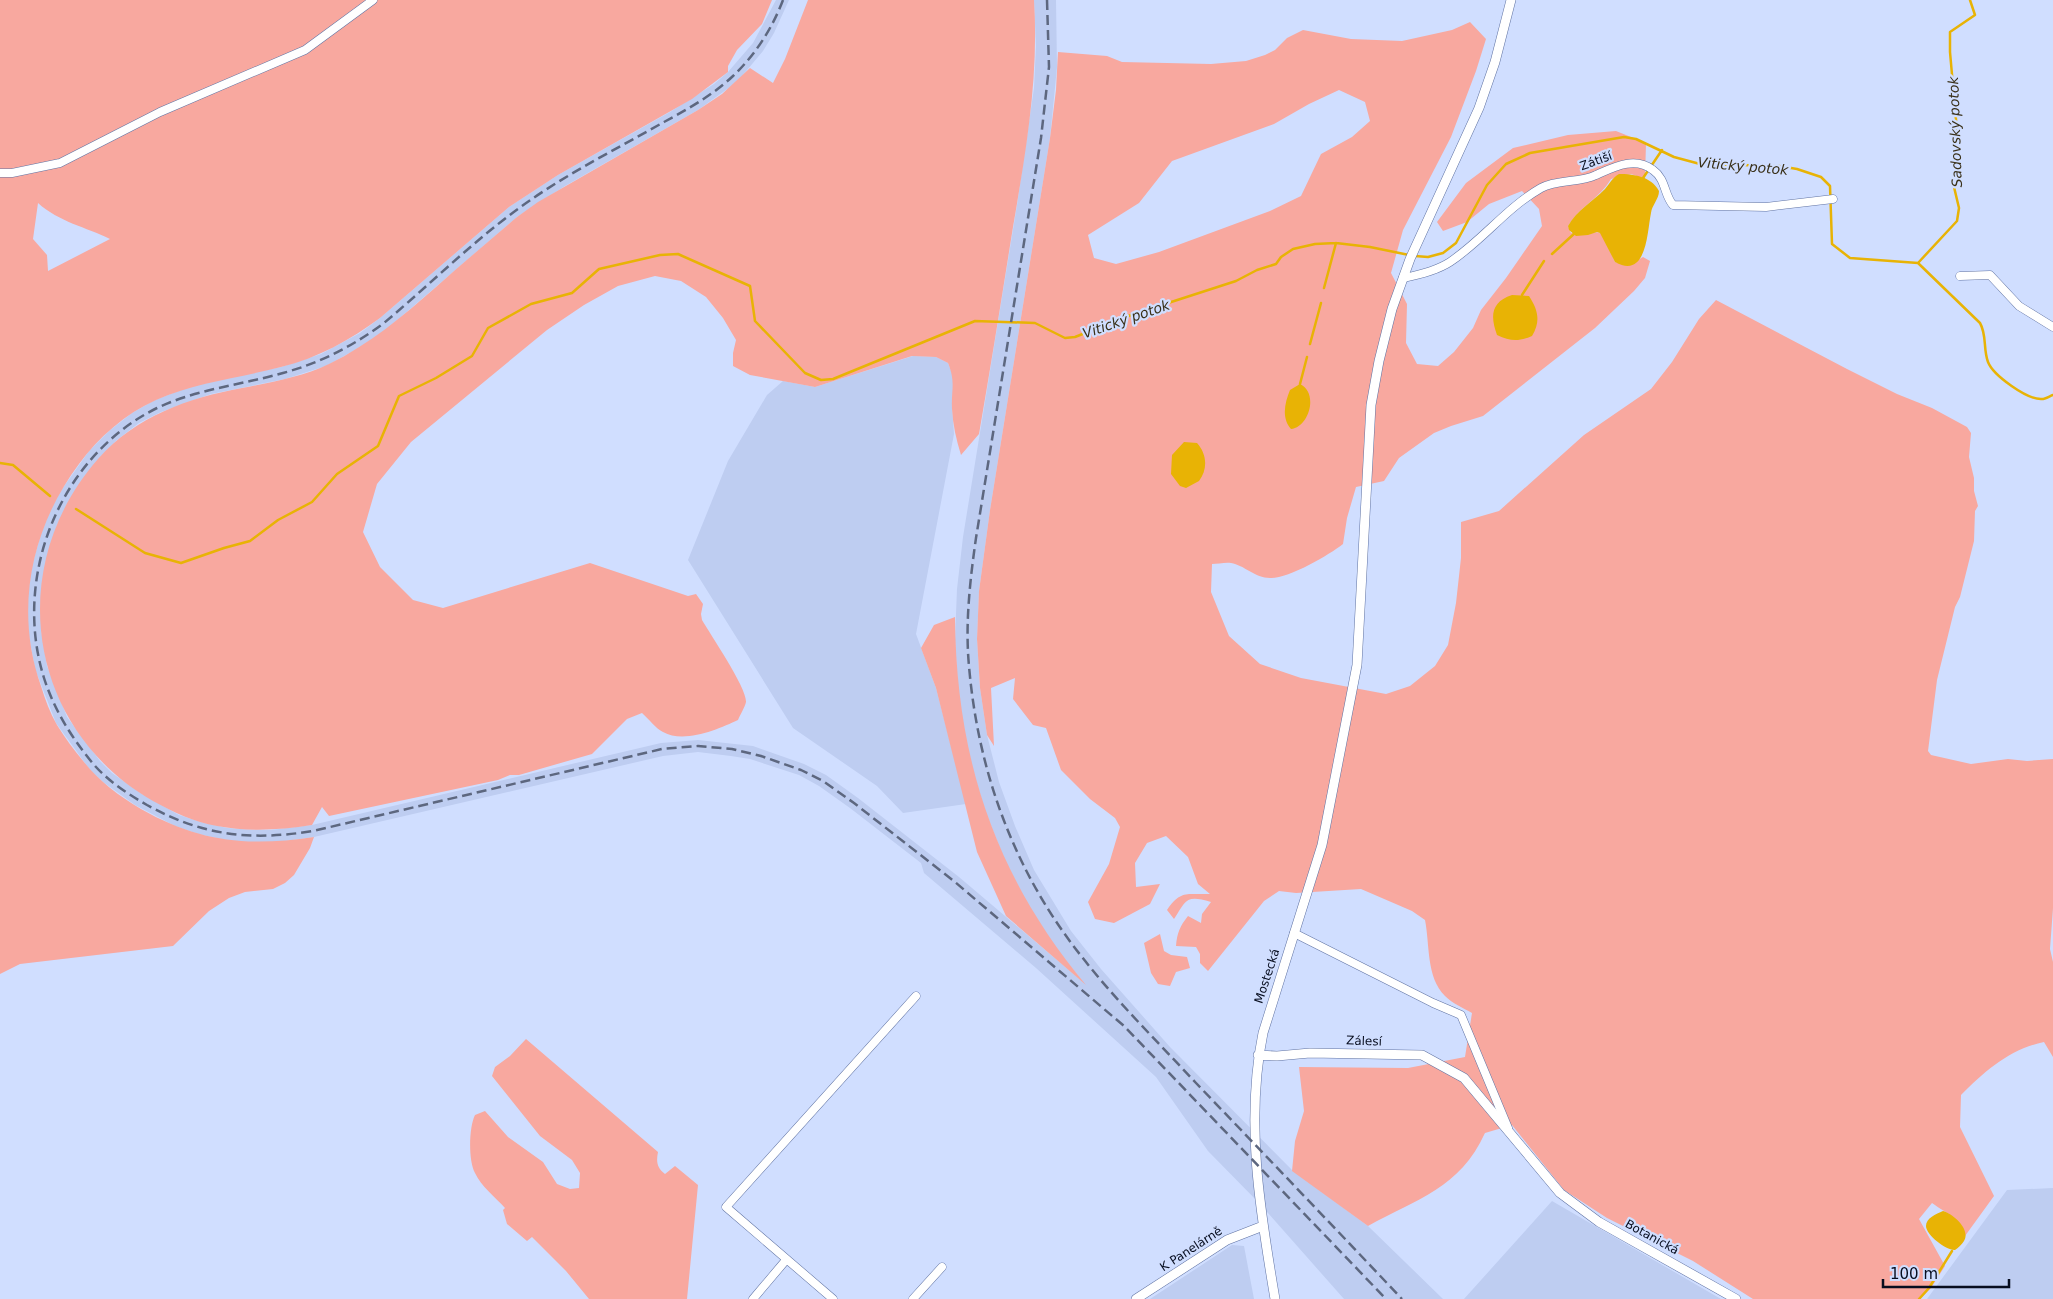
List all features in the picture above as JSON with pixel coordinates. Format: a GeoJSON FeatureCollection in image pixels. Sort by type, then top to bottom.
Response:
{"type":"FeatureCollection","features":[{"type":"Feature","properties":{"kind":"street"},"geometry":{"type":"LineString","coordinates":[[0,173],[12,173],[60,163],[160,112],[305,50],[373,0]]}},
{"type":"Feature","properties":{"kind":"street","name":"Mostecká"},"geometry":{"type":"LineString","coordinates":[[1275,1299],[1262,1226],[1255,1154],[1258,1055],[1262,1033],[1322,845],[1356,665],[1372,405],[1379,361],[1392,309],[1410,260],[1479,108],[1495,62],[1511,0]]}},
{"type":"Feature","properties":{"kind":"street","name":"Zátiší"},"geometry":{"type":"LineString","coordinates":[[1403,278],[1428,272],[1448,263],[1520,201],[1544,186],[1595,176],[1621,164],[1630,163],[1652,169],[1659,176],[1664,185],[1667,199],[1673,206],[1766,207],[1831,199]]}},
{"type":"Feature","properties":{"kind":"street"},"geometry":{"type":"LineString","coordinates":[[1960,276],[1990,275],[2019,306],[2053,327]]}},
{"type":"Feature","properties":{"kind":"street"},"geometry":{"type":"LineString","coordinates":[[1294,933],[1461,1015],[1509,1132]]}},
{"type":"Feature","properties":{"kind":"street"},"geometry":{"type":"LineString","coordinates":[[833,1299],[726,1207],[916,996]]}},
{"type":"Feature","properties":{"kind":"street","name":"Zálesí"},"geometry":{"type":"LineString","coordinates":[[1258,1055],[1277,1056],[1310,1052],[1422,1056],[1464,1078]]}},
{"type":"Feature","properties":{"kind":"street","name":"Botanická"},"geometry":{"type":"LineString","coordinates":[[1464,1078],[1560,1193],[1599,1222],[1736,1299]]}},
{"type":"Feature","properties":{"kind":"street","name":"K Panelárně"},"geometry":{"type":"LineString","coordinates":[[1136,1299],[1227,1240],[1262,1226]]}},
{"type":"Feature","properties":{"kind":"street"},"geometry":{"type":"LineString","coordinates":[[753,1299],[786,1260]]}},
{"type":"Feature","properties":{"kind":"street"},"geometry":{"type":"LineString","coordinates":[[912,1299],[942,1267]]}},
{"type":"Feature","properties":{"kind":"shaded area"},"geometry":{"type":"Polygon","coordinates":[[[0,0],[772,0],[762,24],[737,50],[728,66],[728,72],[692,99],[558,175],[509,207],[369,326],[345,341],[308,359],[187,389],[156,400],[134,412],[113,427],[79,464],[62,489],[49,515],[39,542],[32,570],[29,599],[29,628],[33,657],[46,701],[57,725],[80,757],[103,782],[133,804],[162,820],[183,829],[224,839],[267,841],[314,837],[310,848],[294,875],[285,883],[273,889],[245,892],[229,898],[209,911],[173,946],[20,964],[0,974],[0,0]],[[38,203],[33,239],[47,255],[48,271],[110,239],[64,220],[38,203]]]}},
{"type":"Feature","properties":{"kind":"shaded area"},"geometry":{"type":"Polygon","coordinates":[[[776,0],[789,0],[774,33],[763,51],[737,82],[698,110],[565,186],[517,217],[388,328],[366,344],[326,366],[285,379],[211,394],[161,412],[139,423],[117,440],[98,460],[78,487],[57,525],[41,630],[47,666],[67,717],[100,761],[112,773],[142,794],[179,815],[227,828],[254,830],[312,825],[661,743],[698,740],[753,746],[804,764],[826,775],[959,877],[1083,982],[1053,944],[1027,903],[1004,858],[986,813],[971,765],[962,718],[958,691],[955,640],[957,589],[963,537],[1034,88],[1036,46],[1034,0],[1056,0],[1057,67],[1050,138],[990,510],[979,591],[977,639],[980,688],[987,735],[999,782],[1034,870],[1071,931],[1101,969],[1170,1047],[1292,1170],[1368,1226],[1443,1299],[1344,1299],[1260,1204],[1208,1151],[1156,1077],[1036,968],[924,873],[921,863],[850,808],[819,786],[799,775],[750,759],[731,756],[698,752],[663,756],[314,837],[271,843],[253,843],[198,834],[175,826],[135,805],[90,770],[56,723],[35,669],[28,631],[28,588],[45,520],[55,499],[89,451],[109,431],[132,413],[155,400],[208,382],[281,367],[321,354],[360,333],[509,207],[558,175],[670,112],[714,84],[728,72],[753,43],[776,0]]]}},
{"type":"Feature","properties":{"kind":"shaded area"},"geometry":{"type":"Polygon","coordinates":[[[808,0],[1034,0],[1035,57],[1027,142],[979,434],[961,455],[953,421],[953,381],[948,363],[936,357],[912,356],[815,387],[750,375],[733,366],[736,340],[723,318],[706,297],[681,281],[655,276],[618,286],[584,305],[547,330],[411,442],[377,484],[363,532],[380,567],[413,600],[443,608],[590,563],[688,596],[696,594],[703,604],[702,620],[735,674],[745,695],[745,706],[738,720],[701,734],[681,736],[663,732],[642,713],[627,719],[592,754],[519,775],[510,775],[498,780],[329,816],[322,807],[312,825],[276,829],[229,828],[192,819],[153,801],[111,770],[78,732],[55,690],[43,644],[40,596],[49,548],[68,502],[98,459],[129,431],[164,411],[202,397],[298,376],[319,369],[344,356],[398,319],[517,217],[538,202],[698,110],[722,94],[750,68],[773,83],[785,59],[808,0]]]}},
{"type":"Feature","properties":{"kind":"shaded area"},"geometry":{"type":"Polygon","coordinates":[[[1470,22],[1486,39],[1451,137],[1403,230],[1391,273],[1407,304],[1406,343],[1417,364],[1438,366],[1454,352],[1473,328],[1481,310],[1542,226],[1539,209],[1522,191],[1489,204],[1467,222],[1443,231],[1437,222],[1466,183],[1513,148],[1568,135],[1616,131],[1646,143],[1645,179],[1631,174],[1611,179],[1568,226],[1571,233],[1601,233],[1615,262],[1629,265],[1643,257],[1650,261],[1645,278],[1595,328],[1483,416],[1434,433],[1399,458],[1384,481],[1356,487],[1347,518],[1343,544],[1337,549],[1297,571],[1270,578],[1259,576],[1231,563],[1212,564],[1211,592],[1229,636],[1260,664],[1301,678],[1386,694],[1410,686],[1435,666],[1448,645],[1456,603],[1461,558],[1461,522],[1499,511],[1584,435],[1651,389],[1672,362],[1699,319],[1716,300],[1847,369],[1897,394],[1932,408],[1967,427],[1971,433],[1969,457],[1978,506],[1975,511],[1974,541],[1937,680],[1928,751],[1931,755],[1971,764],[2008,759],[2027,761],[2053,759],[2053,908],[2050,949],[2053,962],[2053,1057],[2044,1042],[2032,1045],[1999,1062],[1961,1095],[1960,1127],[1994,1196],[1965,1236],[1956,1219],[1932,1203],[1919,1219],[1945,1266],[1931,1288],[1920,1299],[1753,1299],[1693,1261],[1607,1218],[1564,1190],[1512,1125],[1485,1133],[1475,1152],[1463,1167],[1435,1190],[1368,1226],[1292,1171],[1295,1141],[1304,1111],[1299,1067],[1408,1068],[1465,1057],[1472,1013],[1451,1001],[1439,988],[1432,970],[1425,920],[1412,911],[1361,889],[1296,893],[1279,891],[1264,901],[1208,971],[1200,963],[1200,954],[1196,947],[1176,946],[1179,930],[1188,916],[1201,923],[1202,914],[1211,902],[1191,899],[1184,904],[1174,919],[1167,910],[1172,903],[1185,894],[1210,894],[1198,884],[1188,857],[1166,836],[1147,843],[1135,863],[1136,887],[1160,884],[1150,904],[1114,923],[1095,919],[1088,902],[1109,864],[1120,827],[1115,818],[1090,799],[1061,770],[1046,728],[1033,725],[1013,699],[1015,678],[991,688],[994,746],[987,735],[980,688],[977,639],[979,591],[990,510],[1050,138],[1056,90],[1058,52],[1107,56],[1122,62],[1211,64],[1246,61],[1265,55],[1275,50],[1287,38],[1303,30],[1351,39],[1402,41],[1452,30],[1470,22]],[[1339,90],[1274,124],[1172,161],[1139,203],[1088,235],[1094,258],[1116,264],[1159,252],[1270,211],[1301,196],[1321,154],[1352,137],[1370,121],[1365,102],[1339,90]]]}},
{"type":"Feature","properties":{"kind":"shaded area"},"geometry":{"type":"Polygon","coordinates":[[[1619,174],[1636,175],[1647,179],[1659,191],[1652,210],[1644,251],[1634,265],[1626,266],[1615,262],[1600,233],[1576,236],[1569,230],[1568,226],[1580,211],[1619,174]]]}},
{"type":"Feature","properties":{"kind":"shaded area"},"geometry":{"type":"Polygon","coordinates":[[[1512,295],[1529,296],[1535,306],[1537,325],[1532,336],[1514,340],[1497,335],[1493,322],[1494,310],[1500,302],[1512,295]]]}},
{"type":"Feature","properties":{"kind":"shaded area"},"geometry":{"type":"Polygon","coordinates":[[[913,356],[936,357],[948,363],[954,378],[952,406],[954,434],[916,634],[936,688],[966,804],[903,813],[877,786],[793,728],[688,560],[728,461],[767,395],[783,381],[815,387],[913,356]]]}},
{"type":"Feature","properties":{"kind":"shaded area"},"geometry":{"type":"Polygon","coordinates":[[[1300,384],[1306,388],[1309,395],[1309,409],[1303,422],[1291,429],[1286,420],[1285,405],[1290,390],[1300,384]]]}},
{"type":"Feature","properties":{"kind":"shaded area"},"geometry":{"type":"Polygon","coordinates":[[[1184,442],[1197,443],[1203,452],[1205,462],[1204,472],[1199,481],[1186,488],[1180,486],[1171,474],[1172,455],[1184,442]]]}},
{"type":"Feature","properties":{"kind":"shaded area"},"geometry":{"type":"Polygon","coordinates":[[[955,617],[957,669],[963,719],[973,767],[987,813],[1005,858],[1027,901],[1054,944],[1086,985],[1006,916],[977,852],[936,688],[921,648],[934,625],[955,617]]]}},
{"type":"Feature","properties":{"kind":"shaded area"},"geometry":{"type":"Polygon","coordinates":[[[1160,934],[1164,951],[1171,955],[1187,957],[1190,968],[1176,972],[1170,986],[1158,984],[1151,973],[1144,943],[1160,934]]]}},
{"type":"Feature","properties":{"kind":"shaded area"},"geometry":{"type":"Polygon","coordinates":[[[526,1039],[658,1152],[658,1164],[662,1172],[665,1174],[675,1166],[698,1185],[687,1299],[589,1299],[566,1271],[532,1237],[527,1241],[507,1224],[503,1210],[505,1208],[484,1187],[478,1178],[471,1160],[471,1135],[475,1115],[485,1111],[508,1137],[543,1162],[557,1184],[570,1189],[579,1188],[580,1173],[572,1160],[540,1136],[492,1076],[495,1067],[510,1056],[526,1039]]]}},
{"type":"Feature","properties":{"kind":"shaded area"},"geometry":{"type":"Polygon","coordinates":[[[2053,1188],[2053,1299],[1927,1299],[2007,1190],[2053,1188]]]}},
{"type":"Feature","properties":{"kind":"shaded area"},"geometry":{"type":"Polygon","coordinates":[[[1552,1201],[1721,1299],[1464,1299],[1552,1201]]]}},
{"type":"Feature","properties":{"kind":"shaded area"},"geometry":{"type":"Polygon","coordinates":[[[1943,1211],[1956,1219],[1965,1232],[1964,1241],[1955,1250],[1951,1250],[1937,1242],[1927,1230],[1926,1223],[1943,1211]]]}},
{"type":"Feature","properties":{"kind":"shaded area"},"geometry":{"type":"Polygon","coordinates":[[[1232,1245],[1244,1246],[1254,1299],[1150,1299],[1232,1245]]]}},
{"type":"Feature","properties":{"kind":"waterway","name":"Sadovský potok"},"geometry":{"type":"LineString","coordinates":[[1918,263],[1957,221],[1959,208],[1954,187],[1957,131],[1950,32],[1975,15],[1970,0]]}},
{"type":"Feature","properties":{"kind":"waterway","name":"Vitický potok"},"geometry":{"type":"LineString","coordinates":[[1415,256],[1428,257],[1443,253],[1456,243],[1487,185],[1506,164],[1530,153],[1624,137],[1636,139],[1674,157],[1700,164],[1779,166],[1797,169],[1821,177],[1830,186],[1832,244],[1850,258],[1918,263],[1980,323],[1984,332],[1988,362],[2003,380],[2020,391],[2036,398],[2042,399],[2053,395]]}},
{"type":"Feature","properties":{"kind":"waterway"},"geometry":{"type":"LineString","coordinates":[[1641,181],[1662,150]]}},
{"type":"Feature","properties":{"kind":"waterway"},"geometry":{"type":"LineString","coordinates":[[1552,254],[1576,232]]}},
{"type":"Feature","properties":{"kind":"waterway"},"geometry":{"type":"LineString","coordinates":[[1324,288],[1336,243]]}},
{"type":"Feature","properties":{"kind":"waterway","name":"Vitický potok"},"geometry":{"type":"LineString","coordinates":[[76,509],[145,553],[181,563],[250,541],[278,520],[312,502],[337,474],[378,446],[399,396],[436,378],[472,356],[488,328],[531,304],[572,293],[599,269],[660,255],[678,254],[750,286],[755,321],[805,373],[821,380],[833,379],[975,321],[1035,323],[1065,338],[1075,337],[1131,315],[1236,281],[1257,270],[1276,264],[1281,257],[1293,249],[1315,244],[1336,243],[1370,247],[1409,255]]}},
{"type":"Feature","properties":{"kind":"waterway"},"geometry":{"type":"LineString","coordinates":[[1522,295],[1544,261]]}},
{"type":"Feature","properties":{"kind":"waterway"},"geometry":{"type":"LineString","coordinates":[[1310,344],[1321,303]]}},
{"type":"Feature","properties":{"kind":"waterway"},"geometry":{"type":"LineString","coordinates":[[1300,384],[1307,357]]}},
{"type":"Feature","properties":{"kind":"waterway","name":"Vitický potok"},"geometry":{"type":"LineString","coordinates":[[0,463],[13,465],[50,496]]}},
{"type":"Feature","properties":{"kind":"waterway"},"geometry":{"type":"LineString","coordinates":[[1919,1299],[1929,1288],[1952,1251]]}},
{"type":"Feature","properties":{"kind":"railway"},"geometry":{"type":"LineString","coordinates":[[783,0],[774,21],[762,41],[749,59],[725,83],[691,107],[581,168],[512,213],[456,259],[384,323],[372,331],[336,353],[297,369],[188,396],[157,408],[123,429],[94,456],[70,488],[52,523],[40,560],[35,600],[36,639],[44,678],[58,711],[69,731],[90,760],[102,773],[124,790],[147,805],[188,824],[228,833],[248,835],[269,836],[313,831],[662,749],[698,746],[732,749],[761,756],[801,770],[823,781],[854,803],[955,882],[1124,1026],[1386,1299]]}},
{"type":"Feature","properties":{"kind":"railway"},"geometry":{"type":"LineString","coordinates":[[1047,0],[1049,67],[1041,138],[976,538],[969,602],[969,666],[981,745],[991,783],[1019,856],[1037,891],[1058,925],[1082,957],[1138,1022],[1402,1299]]}}]}
